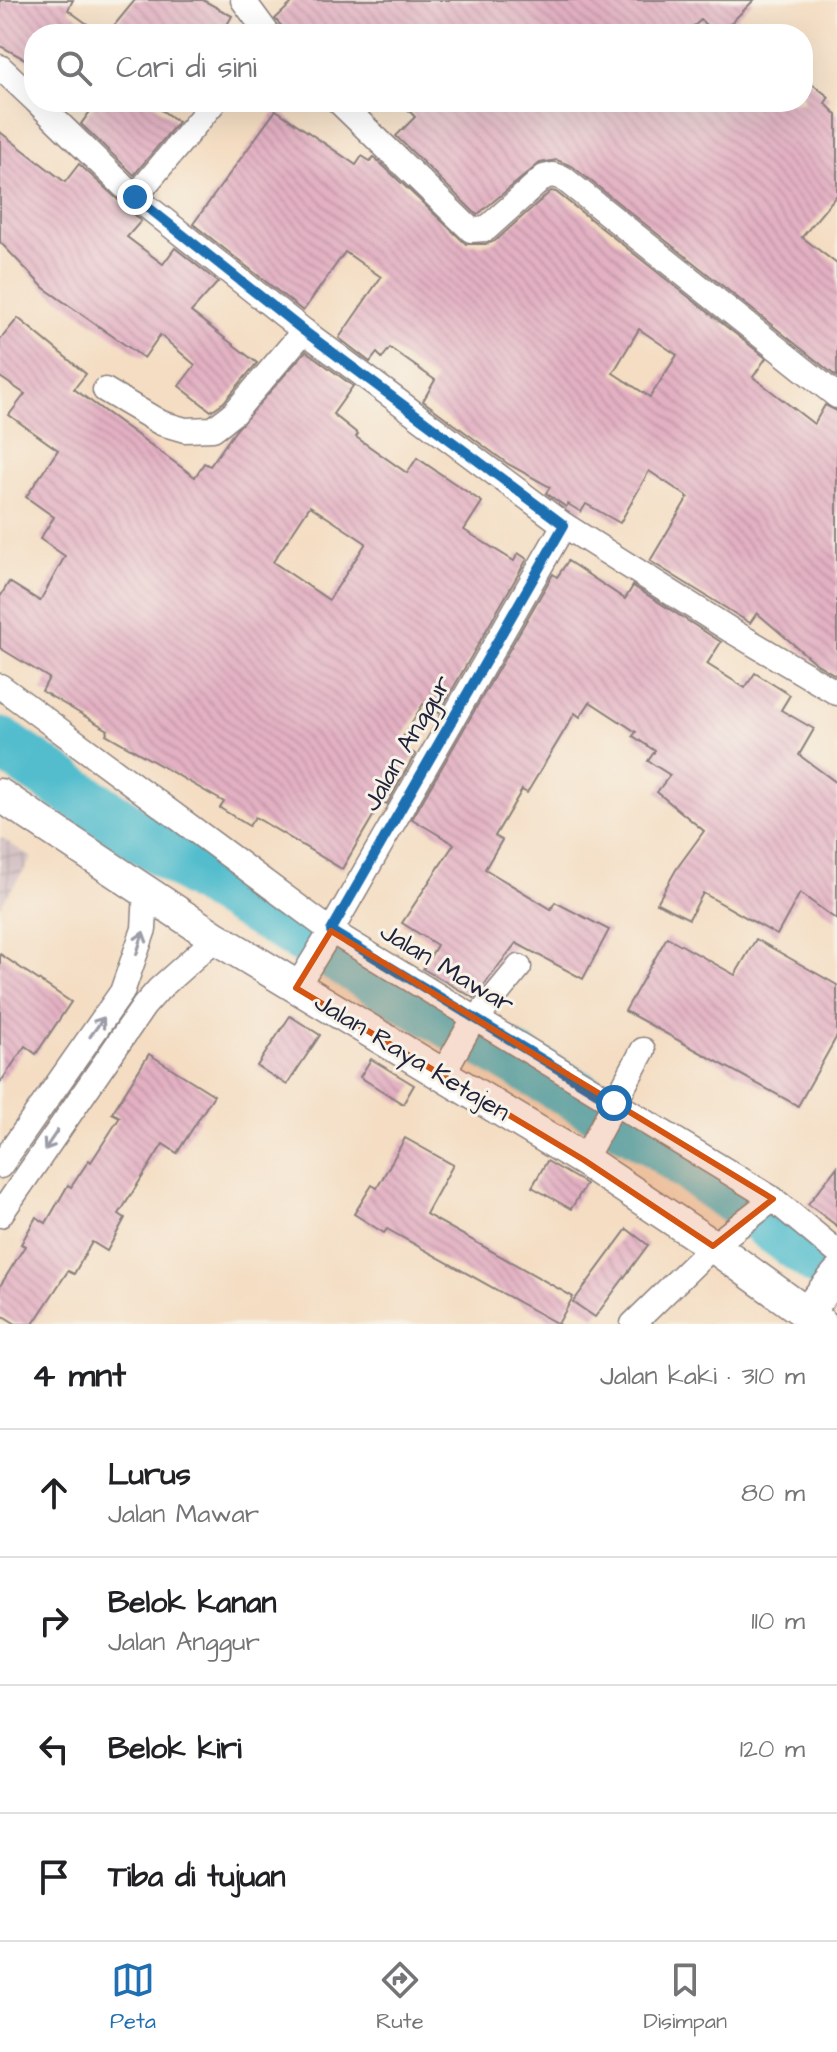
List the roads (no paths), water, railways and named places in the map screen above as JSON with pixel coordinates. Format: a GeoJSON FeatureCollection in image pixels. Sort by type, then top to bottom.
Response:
{"type":"FeatureCollection","features":[{"type":"Feature","properties":{"kind":"street"},"geometry":{"type":"LineString","coordinates":[[243,0],[261,24]]}},
{"type":"Feature","properties":{"kind":"street"},"geometry":{"type":"LineString","coordinates":[[0,67],[24,90]]}},
{"type":"Feature","properties":{"kind":"street"},"geometry":{"type":"LineString","coordinates":[[46,112],[135,197],[304,331],[564,525],[837,693]]}},
{"type":"Feature","properties":{"kind":"street"},"geometry":{"type":"LineString","coordinates":[[135,197],[206,112]]}},
{"type":"Feature","properties":{"kind":"street"},"geometry":{"type":"LineString","coordinates":[[349,112],[474,231],[486,229],[544,177],[553,175],[563,178],[837,396]]}},
{"type":"Feature","properties":{"kind":"street"},"geometry":{"type":"LineString","coordinates":[[105,390],[161,423],[185,430],[213,429],[234,413],[304,331]]}},
{"type":"Feature","properties":{"kind":"street","name":"Jalan Anggur"},"geometry":{"type":"LineString","coordinates":[[298,982],[328,936],[564,525]]}},
{"type":"Feature","properties":{"kind":"street","name":"Jalan Mawar"},"geometry":{"type":"LineString","coordinates":[[0,686],[328,936],[768,1203],[837,1252]]}},
{"type":"Feature","properties":{"kind":"street","name":"Jalan Raya Ketajen"},"geometry":{"type":"LineString","coordinates":[[0,795],[216,938],[589,1150],[723,1239],[814,1312]]}},
{"type":"Feature","properties":{"kind":"street"},"geometry":{"type":"LineString","coordinates":[[0,1166],[122,992],[144,929],[146,892]]}},
{"type":"Feature","properties":{"kind":"street"},"geometry":{"type":"LineString","coordinates":[[0,1215],[144,1006],[216,938]]}},
{"type":"Feature","properties":{"kind":"street"},"geometry":{"type":"LineString","coordinates":[[445,1069],[472,1024],[519,967]]}},
{"type":"Feature","properties":{"kind":"street"},"geometry":{"type":"LineString","coordinates":[[122,992],[144,1006]]}},
{"type":"Feature","properties":{"kind":"street"},"geometry":{"type":"LineString","coordinates":[[589,1150],[643,1050]]}},
{"type":"Feature","properties":{"kind":"street"},"geometry":{"type":"LineString","coordinates":[[633,1324],[723,1239],[768,1203]]}},
{"type":"Feature","properties":{"kind":"street"},"geometry":{"type":"LineString","coordinates":[[814,1312],[837,1275]]}},
{"type":"Feature","properties":{"kind":"waterway"},"geometry":{"type":"LineString","coordinates":[[0,743],[220,889],[655,1141],[837,1274]]}}]}
